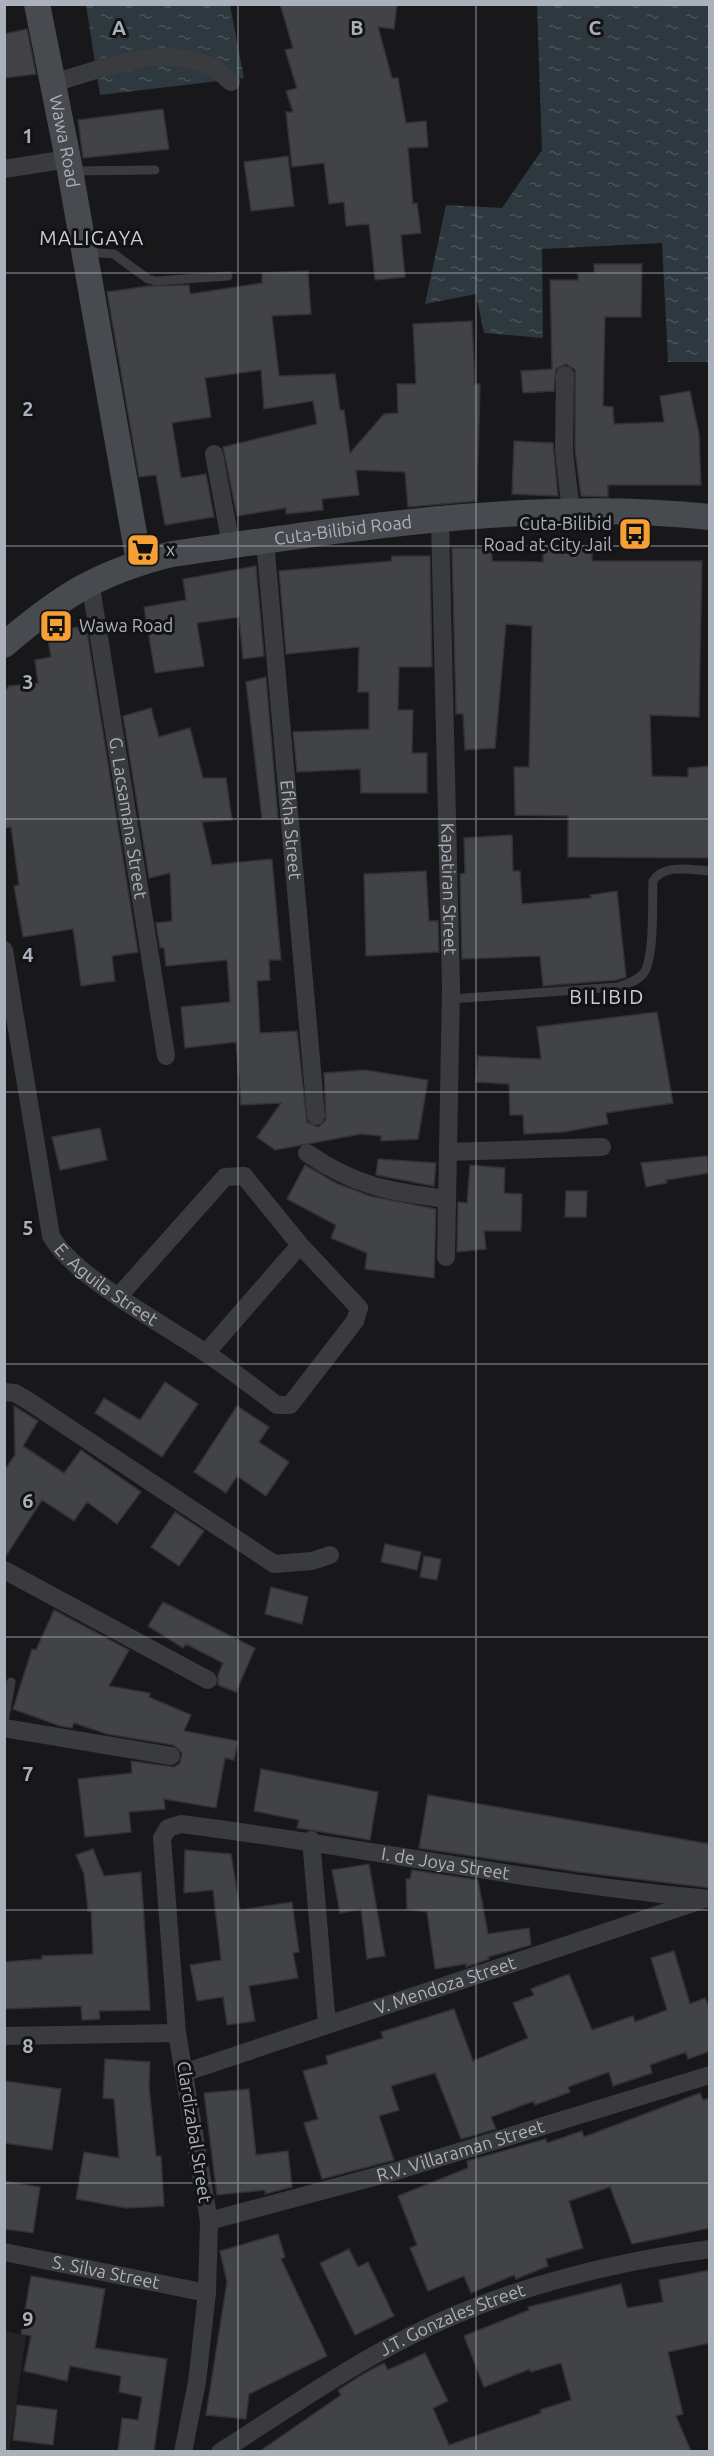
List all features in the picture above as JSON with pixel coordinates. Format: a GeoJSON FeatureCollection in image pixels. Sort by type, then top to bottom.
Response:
{"type":"FeatureCollection","features":[{"type":"Feature","properties":{"kind":"street","name":"Wawa Road"},"geometry":{"type":"LineString","coordinates":[[37,4],[85,252],[139,562]]}},
{"type":"Feature","properties":{"kind":"street"},"geometry":{"type":"LineString","coordinates":[[53,83],[134,58],[173,56],[210,66],[231,82]]}},
{"type":"Feature","properties":{"kind":"street"},"geometry":{"type":"LineString","coordinates":[[4,169],[69,165]]}},
{"type":"Feature","properties":{"kind":"street"},"geometry":{"type":"LineString","coordinates":[[566,375],[564,451],[571,512]]}},
{"type":"Feature","properties":{"kind":"street"},"geometry":{"type":"LineString","coordinates":[[214,454],[231,545]]}},
{"type":"Feature","properties":{"kind":"street","name":"Cuta-Bilibid Road"},"geometry":{"type":"LineString","coordinates":[[4,645],[56,601],[90,581],[139,562],[231,545],[440,520],[531,512],[710,517]]}},
{"type":"Feature","properties":{"kind":"street","name":"Kapatiran Street"},"geometry":{"type":"LineString","coordinates":[[440,520],[451,999],[446,1257]]}},
{"type":"Feature","properties":{"kind":"street","name":"Efkha Street"},"geometry":{"type":"LineString","coordinates":[[265,541],[316,1116]]}},
{"type":"Feature","properties":{"kind":"street","name":"G. Lacsamana Street"},"geometry":{"type":"LineString","coordinates":[[90,581],[166,1056]]}},
{"type":"Feature","properties":{"kind":"street","name":"E. Aguila Street"},"geometry":{"type":"LineString","coordinates":[[4,950],[51,1236],[62,1252],[118,1296],[206,1353],[278,1405],[290,1405],[355,1321],[358,1308],[300,1245]]}},
{"type":"Feature","properties":{"kind":"street"},"geometry":{"type":"LineString","coordinates":[[448,1152],[602,1147]]}},
{"type":"Feature","properties":{"kind":"street"},"geometry":{"type":"LineString","coordinates":[[307,1153],[357,1183],[386,1191],[447,1199]]}},
{"type":"Feature","properties":{"kind":"street"},"geometry":{"type":"LineString","coordinates":[[118,1296],[225,1178],[244,1176],[300,1245],[206,1353]]}},
{"type":"Feature","properties":{"kind":"street"},"geometry":{"type":"LineString","coordinates":[[4,1392],[15,1393],[27,1400],[274,1564],[312,1561],[330,1555]]}},
{"type":"Feature","properties":{"kind":"street"},"geometry":{"type":"LineString","coordinates":[[4,1570],[208,1680]]}},
{"type":"Feature","properties":{"kind":"street"},"geometry":{"type":"LineString","coordinates":[[4,1728],[171,1756]]}},
{"type":"Feature","properties":{"kind":"street","name":"I. de Joya Street"},"geometry":{"type":"LineString","coordinates":[[181,1824],[311,1840],[484,1869],[708,1899]]}},
{"type":"Feature","properties":{"kind":"street","name":"Clardizabal Street"},"geometry":{"type":"LineString","coordinates":[[181,1824],[168,1828],[162,1838],[177,2033],[186,2072],[209,2221],[207,2293],[197,2382],[183,2451]]}},
{"type":"Feature","properties":{"kind":"street"},"geometry":{"type":"LineString","coordinates":[[311,1840],[327,2024]]}},
{"type":"Feature","properties":{"kind":"street","name":"V. Mendoza Street"},"geometry":{"type":"LineString","coordinates":[[186,2072],[708,1899]]}},
{"type":"Feature","properties":{"kind":"street"},"geometry":{"type":"LineString","coordinates":[[4,2036],[177,2033]]}},
{"type":"Feature","properties":{"kind":"street","name":"R.V. Villaraman Street"},"geometry":{"type":"LineString","coordinates":[[209,2221],[407,2168],[710,2075]]}},
{"type":"Feature","properties":{"kind":"street","name":"J.T. Gonzales Street"},"geometry":{"type":"LineString","coordinates":[[220,2451],[409,2336],[458,2313],[573,2276],[710,2249]]}},
{"type":"Feature","properties":{"kind":"street","name":"S. Silva Street"},"geometry":{"type":"LineString","coordinates":[[4,2252],[207,2293]]}},
{"type":"Feature","properties":{"kind":"lane"},"geometry":{"type":"LineString","coordinates":[[69,165],[155,170]]}},
{"type":"Feature","properties":{"kind":"lane"},"geometry":{"type":"LineString","coordinates":[[85,252],[114,254],[148,279],[156,281],[228,276]]}},
{"type":"Feature","properties":{"kind":"lane"},"geometry":{"type":"LineString","coordinates":[[451,999],[618,987],[638,979],[645,972],[649,959],[653,881],[657,874],[664,870],[710,871]]}},
{"type":"Feature","properties":{"kind":"lane"},"geometry":{"type":"LineString","coordinates":[[4,1722],[11,1682]]}},
{"type":"Feature","properties":{"kind":"shaded area"},"geometry":{"type":"Polygon","coordinates":[[[5,2331],[26,2336],[9,2452],[4,2451],[5,2331]]]}},
{"type":"Feature","properties":{"kind":"water"},"geometry":{"type":"Polygon","coordinates":[[[86,5],[230,5],[244,78],[100,95],[86,5]]]}},
{"type":"Feature","properties":{"kind":"water"},"geometry":{"type":"Polygon","coordinates":[[[537,5],[709,5],[709,362],[668,362],[662,243],[542,249],[543,338],[484,333],[476,294],[425,304],[446,205],[502,208],[542,150],[537,5]]]}},
{"type":"Feature","properties":{"kind":"building"},"geometry":{"type":"Polygon","coordinates":[[[280,4],[397,4],[394,29],[378,27],[392,78],[398,78],[406,123],[426,121],[428,147],[408,148],[413,204],[417,203],[421,233],[401,235],[405,277],[375,280],[369,224],[346,226],[344,202],[329,204],[324,163],[292,167],[286,112],[293,112],[286,91],[297,88],[285,50],[293,48],[280,4]]]}},
{"type":"Feature","properties":{"kind":"building"},"geometry":{"type":"Polygon","coordinates":[[[27,29],[36,74],[4,78],[4,34],[27,29]]]}},
{"type":"Feature","properties":{"kind":"building"},"geometry":{"type":"Polygon","coordinates":[[[163,109],[169,149],[83,158],[78,120],[163,109]]]}},
{"type":"Feature","properties":{"kind":"building"},"geometry":{"type":"Polygon","coordinates":[[[288,156],[294,206],[251,211],[244,162],[288,156]]]}},
{"type":"Feature","properties":{"kind":"building"},"geometry":{"type":"Polygon","coordinates":[[[594,264],[642,264],[641,317],[605,317],[603,406],[613,407],[614,424],[664,422],[660,396],[690,391],[699,434],[701,485],[608,485],[608,497],[581,496],[575,450],[575,370],[566,364],[556,369],[554,391],[523,393],[521,371],[552,369],[550,280],[578,280],[578,273],[594,273],[594,264]]]}},
{"type":"Feature","properties":{"kind":"building"},"geometry":{"type":"Polygon","coordinates":[[[308,271],[311,314],[272,316],[279,376],[335,374],[340,410],[344,410],[350,453],[384,414],[398,413],[397,384],[416,384],[413,324],[472,321],[475,384],[480,384],[477,501],[408,507],[405,472],[356,470],[359,495],[322,499],[323,510],[286,514],[286,508],[237,516],[223,447],[317,424],[313,401],[264,409],[261,370],[205,378],[211,417],[172,423],[181,478],[206,474],[214,517],[165,525],[156,475],[139,477],[107,292],[149,286],[189,285],[190,294],[262,283],[262,273],[308,271]]]}},
{"type":"Feature","properties":{"kind":"building"},"geometry":{"type":"Polygon","coordinates":[[[514,441],[553,443],[558,496],[512,494],[514,441]]]}},
{"type":"Feature","properties":{"kind":"building"},"geometry":{"type":"Polygon","coordinates":[[[543,546],[592,546],[592,561],[702,561],[699,717],[650,715],[652,776],[688,777],[688,768],[710,766],[710,858],[568,857],[568,816],[515,815],[514,767],[529,767],[532,626],[506,624],[495,748],[465,750],[463,714],[456,714],[452,548],[492,548],[492,561],[543,562],[543,546]]]}},
{"type":"Feature","properties":{"kind":"building"},"geometry":{"type":"Polygon","coordinates":[[[392,556],[430,556],[432,667],[399,667],[398,710],[413,710],[412,753],[427,753],[427,793],[361,793],[360,769],[297,772],[293,732],[369,729],[369,692],[358,692],[359,647],[286,654],[279,571],[391,561],[392,556]]]}},
{"type":"Feature","properties":{"kind":"building"},"geometry":{"type":"Polygon","coordinates":[[[256,566],[264,656],[243,659],[239,617],[197,623],[204,666],[155,673],[144,607],[186,600],[183,579],[256,566]]]}},
{"type":"Feature","properties":{"kind":"building"},"geometry":{"type":"Polygon","coordinates":[[[86,625],[138,952],[112,956],[115,981],[81,986],[73,929],[23,937],[14,886],[19,885],[11,827],[4,828],[4,692],[9,686],[38,683],[35,660],[51,657],[47,634],[86,625]]]}},
{"type":"Feature","properties":{"kind":"building"},"geometry":{"type":"Polygon","coordinates":[[[266,677],[278,818],[262,819],[246,682],[266,677]]]}},
{"type":"Feature","properties":{"kind":"building"},"geometry":{"type":"Polygon","coordinates":[[[151,708],[159,737],[190,728],[203,778],[226,778],[232,820],[202,822],[212,865],[272,859],[281,960],[269,960],[270,980],[257,981],[260,1033],[297,1031],[307,1122],[318,1127],[326,1120],[324,1073],[365,1070],[428,1080],[418,1139],[381,1141],[381,1136],[361,1134],[275,1150],[257,1137],[281,1103],[241,1105],[236,1042],[185,1048],[181,1007],[230,1002],[227,960],[166,966],[164,948],[160,948],[156,923],[172,921],[170,873],[149,878],[123,716],[151,708]]]}},
{"type":"Feature","properties":{"kind":"building"},"geometry":{"type":"Polygon","coordinates":[[[512,835],[513,871],[520,871],[522,904],[591,898],[590,895],[617,891],[626,977],[617,980],[543,986],[540,956],[462,959],[460,874],[465,873],[464,838],[512,835]]]}},
{"type":"Feature","properties":{"kind":"building"},"geometry":{"type":"Polygon","coordinates":[[[426,871],[429,921],[438,921],[439,952],[366,956],[364,874],[426,871]]]}},
{"type":"Feature","properties":{"kind":"building"},"geometry":{"type":"Polygon","coordinates":[[[657,1012],[673,1103],[606,1113],[608,1124],[564,1132],[524,1134],[523,1115],[510,1115],[509,1084],[476,1082],[478,1056],[541,1059],[537,1027],[657,1012]]]}},
{"type":"Feature","properties":{"kind":"building"},"geometry":{"type":"Polygon","coordinates":[[[100,1128],[107,1160],[60,1170],[52,1137],[100,1128]]]}},
{"type":"Feature","properties":{"kind":"building"},"geometry":{"type":"Polygon","coordinates":[[[707,1156],[709,1173],[666,1180],[667,1183],[646,1187],[641,1163],[707,1156]]]}},
{"type":"Feature","properties":{"kind":"building"},"geometry":{"type":"Polygon","coordinates":[[[378,1159],[436,1163],[434,1186],[376,1175],[378,1159]]]}},
{"type":"Feature","properties":{"kind":"building"},"geometry":{"type":"Polygon","coordinates":[[[305,1165],[336,1183],[370,1196],[436,1209],[434,1278],[365,1269],[367,1253],[331,1238],[336,1225],[287,1199],[305,1165]]]}},
{"type":"Feature","properties":{"kind":"building"},"geometry":{"type":"Polygon","coordinates":[[[470,1165],[505,1168],[504,1193],[522,1194],[521,1231],[484,1231],[486,1249],[457,1252],[458,1202],[467,1203],[470,1165]]]}},
{"type":"Feature","properties":{"kind":"building"},"geometry":{"type":"Polygon","coordinates":[[[566,1191],[587,1191],[586,1217],[565,1217],[566,1191]]]}},
{"type":"Feature","properties":{"kind":"building"},"geometry":{"type":"Polygon","coordinates":[[[165,1382],[198,1404],[162,1457],[95,1413],[104,1398],[140,1420],[165,1382]]]}},
{"type":"Feature","properties":{"kind":"building"},"geometry":{"type":"Polygon","coordinates":[[[14,1406],[38,1421],[23,1446],[64,1473],[81,1450],[141,1492],[117,1524],[87,1502],[74,1521],[42,1500],[4,1559],[4,1471],[15,1455],[14,1406]]]}},
{"type":"Feature","properties":{"kind":"building"},"geometry":{"type":"Polygon","coordinates":[[[237,1406],[269,1427],[259,1442],[289,1462],[266,1496],[237,1476],[226,1493],[194,1472],[237,1406]]]}},
{"type":"Feature","properties":{"kind":"building"},"geometry":{"type":"Polygon","coordinates":[[[175,1512],[204,1531],[179,1566],[151,1547],[175,1512]]]}},
{"type":"Feature","properties":{"kind":"building"},"geometry":{"type":"Polygon","coordinates":[[[385,1544],[421,1552],[417,1570],[381,1562],[385,1544]]]}},
{"type":"Feature","properties":{"kind":"building"},"geometry":{"type":"Polygon","coordinates":[[[424,1556],[441,1559],[437,1580],[420,1577],[424,1556]]]}},
{"type":"Feature","properties":{"kind":"building"},"geometry":{"type":"Polygon","coordinates":[[[271,1587],[308,1597],[302,1624],[265,1614],[271,1587]]]}},
{"type":"Feature","properties":{"kind":"building"},"geometry":{"type":"Polygon","coordinates":[[[163,1602],[255,1648],[236,1692],[218,1685],[218,1675],[223,1663],[186,1644],[183,1648],[148,1626],[163,1602]]]}},
{"type":"Feature","properties":{"kind":"building"},"geometry":{"type":"Polygon","coordinates":[[[54,1610],[129,1650],[109,1686],[150,1693],[149,1697],[191,1715],[184,1731],[238,1741],[234,1760],[225,1758],[216,1808],[164,1799],[165,1809],[129,1812],[131,1832],[85,1837],[78,1779],[132,1773],[131,1761],[174,1767],[180,1763],[182,1753],[173,1745],[107,1734],[74,1723],[72,1728],[60,1726],[13,1709],[32,1649],[36,1650],[54,1610]]]}},
{"type":"Feature","properties":{"kind":"building"},"geometry":{"type":"Polygon","coordinates":[[[261,1769],[378,1792],[370,1840],[297,1828],[299,1820],[254,1811],[261,1769]]]}},
{"type":"Feature","properties":{"kind":"building"},"geometry":{"type":"Polygon","coordinates":[[[428,1795],[710,1844],[710,1888],[579,1872],[419,1848],[428,1795]]]}},
{"type":"Feature","properties":{"kind":"building"},"geometry":{"type":"Polygon","coordinates":[[[93,1849],[104,1876],[141,1872],[150,2010],[99,2011],[100,2019],[82,2020],[81,2006],[4,2009],[4,1962],[42,1959],[42,1956],[93,1954],[91,1910],[88,1911],[84,1874],[76,1855],[93,1849]]]}},
{"type":"Feature","properties":{"kind":"building"},"geometry":{"type":"Polygon","coordinates":[[[185,1850],[231,1854],[240,1910],[292,1902],[299,1952],[293,1953],[298,1978],[249,1986],[255,2021],[227,2025],[223,1997],[197,2001],[190,1965],[221,1960],[213,1890],[184,1893],[185,1850]]]}},
{"type":"Feature","properties":{"kind":"building"},"geometry":{"type":"Polygon","coordinates":[[[369,1864],[385,1956],[367,1959],[361,1909],[340,1913],[332,1870],[369,1864]]]}},
{"type":"Feature","properties":{"kind":"building"},"geometry":{"type":"Polygon","coordinates":[[[412,1870],[478,1880],[488,1934],[529,1928],[531,1945],[488,1957],[489,1959],[466,1967],[466,1964],[435,1969],[427,1912],[407,1909],[406,1879],[410,1879],[412,1870]]]}},
{"type":"Feature","properties":{"kind":"building"},"geometry":{"type":"Polygon","coordinates":[[[674,1951],[690,2004],[705,1998],[710,2009],[710,2051],[688,2059],[686,2052],[650,2065],[652,2073],[613,2086],[609,2072],[568,2087],[570,2092],[535,2105],[534,2101],[491,2117],[496,2129],[461,2139],[435,2073],[391,2086],[399,2110],[379,2116],[394,2160],[322,2179],[304,2123],[318,2119],[303,2071],[328,2064],[326,2056],[383,2038],[381,2032],[454,2009],[473,2061],[528,2038],[513,2003],[534,1995],[531,1989],[569,1974],[592,2030],[633,2016],[635,2022],[667,2010],[651,1958],[674,1951]]]}},
{"type":"Feature","properties":{"kind":"building"},"geometry":{"type":"Polygon","coordinates":[[[105,2059],[150,2062],[149,2086],[156,2156],[161,2156],[164,2206],[126,2208],[76,2199],[84,2152],[119,2158],[114,2099],[103,2098],[105,2059]]]}},
{"type":"Feature","properties":{"kind":"building"},"geometry":{"type":"Polygon","coordinates":[[[4,2081],[61,2089],[52,2150],[4,2143],[4,2081]]]}},
{"type":"Feature","properties":{"kind":"building"},"geometry":{"type":"Polygon","coordinates":[[[249,2089],[256,2155],[288,2151],[292,2187],[265,2194],[265,2190],[217,2195],[204,2093],[249,2089]]]}},
{"type":"Feature","properties":{"kind":"building"},"geometry":{"type":"Polygon","coordinates":[[[700,2093],[703,2100],[710,2098],[710,2228],[632,2244],[610,2187],[569,2201],[583,2248],[546,2259],[548,2266],[516,2279],[514,2275],[471,2293],[464,2276],[428,2291],[410,2248],[417,2245],[398,2196],[468,2168],[467,2161],[546,2139],[547,2143],[582,2131],[584,2137],[700,2093]]]}},
{"type":"Feature","properties":{"kind":"building"},"geometry":{"type":"Polygon","coordinates":[[[4,2181],[40,2187],[33,2233],[4,2229],[4,2181]]]}},
{"type":"Feature","properties":{"kind":"building"},"geometry":{"type":"Polygon","coordinates":[[[278,2234],[285,2257],[281,2259],[327,2356],[249,2394],[246,2419],[206,2415],[227,2282],[220,2251],[278,2234]]]}},
{"type":"Feature","properties":{"kind":"building"},"geometry":{"type":"Polygon","coordinates":[[[349,2249],[358,2267],[368,2262],[394,2316],[355,2335],[320,2263],[349,2249]]]}},
{"type":"Feature","properties":{"kind":"building"},"geometry":{"type":"Polygon","coordinates":[[[710,2270],[710,2343],[668,2352],[683,2414],[676,2416],[691,2451],[260,2451],[341,2395],[338,2390],[365,2373],[384,2363],[388,2370],[425,2353],[448,2401],[433,2408],[449,2445],[541,2413],[540,2410],[571,2400],[561,2363],[531,2372],[530,2369],[484,2387],[464,2336],[529,2310],[528,2307],[621,2284],[627,2308],[663,2302],[659,2280],[710,2270]]]}},
{"type":"Feature","properties":{"kind":"building"},"geometry":{"type":"Polygon","coordinates":[[[31,2276],[105,2289],[95,2348],[167,2359],[154,2451],[118,2451],[122,2418],[138,2420],[142,2397],[119,2392],[121,2376],[70,2366],[67,2381],[24,2371],[31,2336],[21,2334],[31,2276]]]}},
{"type":"Feature","properties":{"kind":"building"},"geometry":{"type":"Polygon","coordinates":[[[17,2405],[57,2410],[53,2445],[13,2440],[17,2405]]]}},
{"type":"Feature","properties":{"kind":"place","name":"Cuta-Bilibid Road at City Jail"},"geometry":{"type":"Point","coordinates":[635,534]}},
{"type":"Feature","properties":{"kind":"place","name":"x"},"geometry":{"type":"Point","coordinates":[143,550]}},
{"type":"Feature","properties":{"kind":"place","name":"Wawa Road"},"geometry":{"type":"Point","coordinates":[56,626]}},
{"type":"Feature","properties":{"kind":"district","name":"MALIGAYA"},"geometry":{"type":"Point","coordinates":[92,238]}},
{"type":"Feature","properties":{"kind":"district","name":"BILIBID"},"geometry":{"type":"Point","coordinates":[607,997]}}]}
